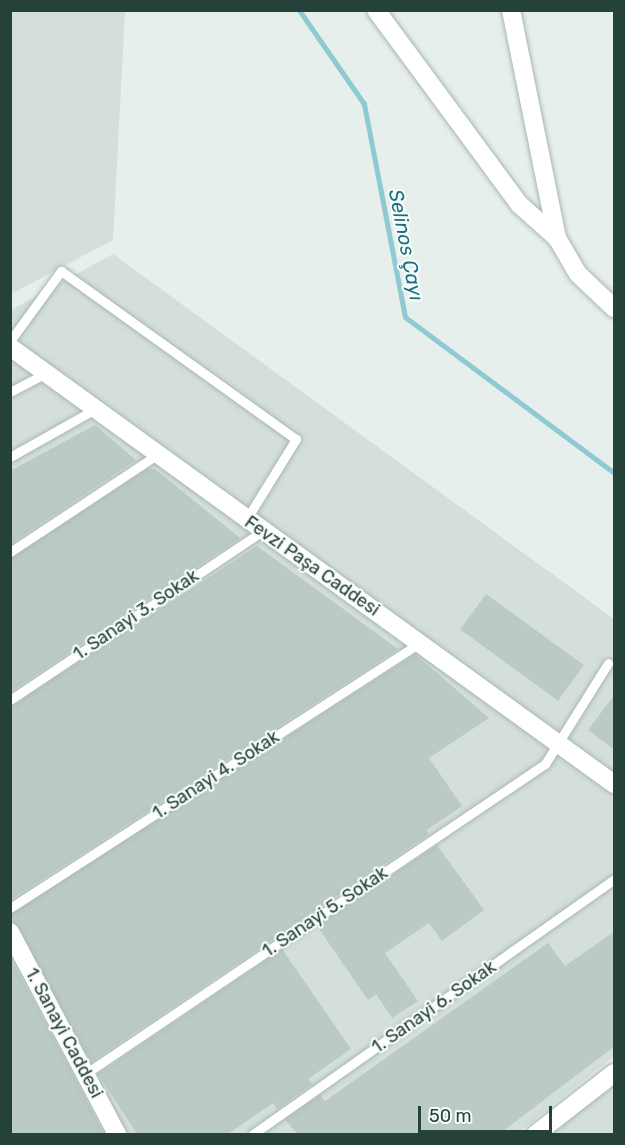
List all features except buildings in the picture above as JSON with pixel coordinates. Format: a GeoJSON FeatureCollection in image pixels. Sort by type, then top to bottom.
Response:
{"type":"FeatureCollection","features":[{"type":"Feature","properties":{"kind":"street"},"geometry":{"type":"LineString","coordinates":[[376,10],[520,205],[557,238],[578,274],[615,308]]}},
{"type":"Feature","properties":{"kind":"street"},"geometry":{"type":"LineString","coordinates":[[511,10],[557,238]]}},
{"type":"Feature","properties":{"kind":"street","name":"Fevzi Paşa Caddesi"},"geometry":{"type":"LineString","coordinates":[[10,346],[98,407],[246,520],[421,642],[615,784]]}},
{"type":"Feature","properties":{"kind":"street","name":"1. Sanayi Caddesi"},"geometry":{"type":"LineString","coordinates":[[10,932],[117,1134]]}},
{"type":"Feature","properties":{"kind":"street"},"geometry":{"type":"LineString","coordinates":[[536,1134],[615,1073]]}},
{"type":"Feature","properties":{"kind":"lane"},"geometry":{"type":"LineString","coordinates":[[10,341],[61,271],[296,439],[246,520]]}},
{"type":"Feature","properties":{"kind":"lane"},"geometry":{"type":"LineString","coordinates":[[10,392],[46,373]]}},
{"type":"Feature","properties":{"kind":"lane"},"geometry":{"type":"LineString","coordinates":[[10,457],[98,407]]}},
{"type":"Feature","properties":{"kind":"lane"},"geometry":{"type":"LineString","coordinates":[[10,552],[159,453]]}},
{"type":"Feature","properties":{"kind":"lane","name":"1. Sanayi 3. Sokak"},"geometry":{"type":"LineString","coordinates":[[10,700],[262,531]]}},
{"type":"Feature","properties":{"kind":"lane","name":"1. Sanayi 4. Sokak"},"geometry":{"type":"LineString","coordinates":[[10,908],[421,642]]}},
{"type":"Feature","properties":{"kind":"lane","name":"1. Sanayi 5. Sokak"},"geometry":{"type":"LineString","coordinates":[[85,1074],[545,764],[560,745],[608,663]]}},
{"type":"Feature","properties":{"kind":"lane","name":"1. Sanayi 6. Sokak"},"geometry":{"type":"LineString","coordinates":[[253,1134],[615,879]]}},
{"type":"Feature","properties":{"kind":"shaded area"},"geometry":{"type":"Polygon","coordinates":[[[11,11],[125,11],[113,240],[11,294],[11,11]]]}},
{"type":"Feature","properties":{"kind":"shaded area"},"geometry":{"type":"Polygon","coordinates":[[[113,254],[614,619],[614,1056],[517,1134],[11,1134],[11,310],[113,254]]]}},
{"type":"Feature","properties":{"kind":"shaded area"},"geometry":{"type":"Polygon","coordinates":[[[614,1073],[614,1134],[536,1134],[614,1073]]]}},
{"type":"Feature","properties":{"kind":"waterway","name":"Selinos Çayı"},"geometry":{"type":"LineString","coordinates":[[299,10],[364,104],[405,317],[614,473]]}}]}
